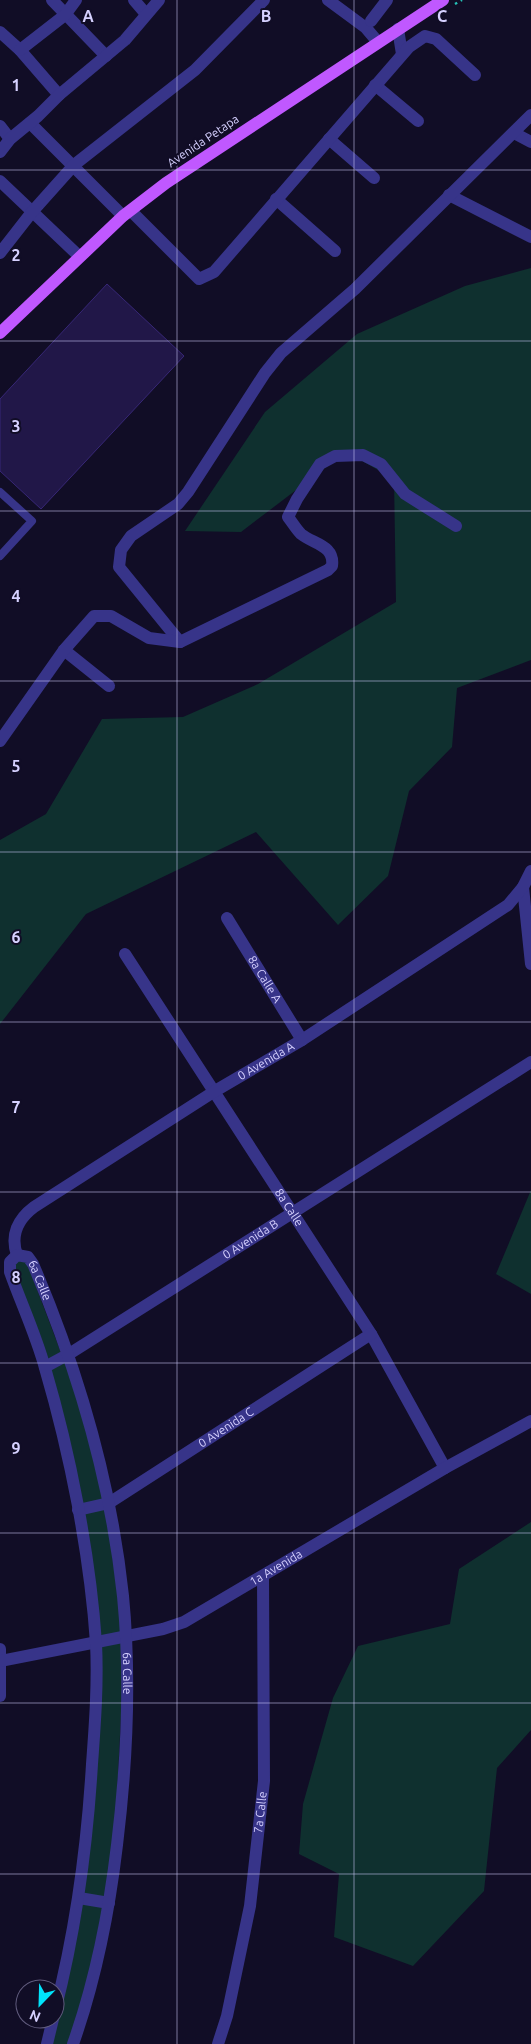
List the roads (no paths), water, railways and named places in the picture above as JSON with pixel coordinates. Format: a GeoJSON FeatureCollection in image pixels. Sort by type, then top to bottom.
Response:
{"type":"FeatureCollection","features":[{"type":"Feature","properties":{"kind":"main road","name":"Avenida Petapa"},"geometry":{"type":"LineString","coordinates":[[0,332],[78,256],[166,182],[377,41],[443,0]]}},
{"type":"Feature","properties":{"kind":"street"},"geometry":{"type":"LineString","coordinates":[[52,0],[106,56]]}},
{"type":"Feature","properties":{"kind":"street"},"geometry":{"type":"LineString","coordinates":[[20,50],[65,15],[76,0]]}},
{"type":"Feature","properties":{"kind":"street"},"geometry":{"type":"LineString","coordinates":[[134,0],[146,14]]}},
{"type":"Feature","properties":{"kind":"street"},"geometry":{"type":"LineString","coordinates":[[0,152],[10,139],[30,123],[58,95],[125,40],[159,0]]}},
{"type":"Feature","properties":{"kind":"street"},"geometry":{"type":"LineString","coordinates":[[0,253],[32,212],[74,165],[195,70],[264,0]]}},
{"type":"Feature","properties":{"kind":"street"},"geometry":{"type":"LineString","coordinates":[[328,0],[366,28],[377,41]]}},
{"type":"Feature","properties":{"kind":"street"},"geometry":{"type":"LineString","coordinates":[[371,21],[387,0]]}},
{"type":"Feature","properties":{"kind":"street"},"geometry":{"type":"LineString","coordinates":[[398,29],[402,54]]}},
{"type":"Feature","properties":{"kind":"street"},"geometry":{"type":"LineString","coordinates":[[0,32],[20,50],[58,95]]}},
{"type":"Feature","properties":{"kind":"street"},"geometry":{"type":"LineString","coordinates":[[30,123],[199,279],[214,272],[408,47],[425,36],[430,37],[460,59],[475,75]]}},
{"type":"Feature","properties":{"kind":"street"},"geometry":{"type":"LineString","coordinates":[[375,85],[418,122]]}},
{"type":"Feature","properties":{"kind":"street"},"geometry":{"type":"LineString","coordinates":[[180,642],[120,567],[121,550],[131,536],[178,504],[188,492],[265,373],[281,354],[356,290],[531,114]]}},
{"type":"Feature","properties":{"kind":"street"},"geometry":{"type":"LineString","coordinates":[[0,126],[10,139]]}},
{"type":"Feature","properties":{"kind":"street"},"geometry":{"type":"LineString","coordinates":[[514,133],[531,142]]}},
{"type":"Feature","properties":{"kind":"street"},"geometry":{"type":"LineString","coordinates":[[329,139],[374,178]]}},
{"type":"Feature","properties":{"kind":"street"},"geometry":{"type":"LineString","coordinates":[[0,181],[78,256]]}},
{"type":"Feature","properties":{"kind":"street"},"geometry":{"type":"LineString","coordinates":[[449,195],[531,237]]}},
{"type":"Feature","properties":{"kind":"street"},"geometry":{"type":"LineString","coordinates":[[276,199],[335,251]]}},
{"type":"Feature","properties":{"kind":"street"},"geometry":{"type":"LineString","coordinates":[[0,742],[64,650],[94,616],[111,616],[149,638],[180,642],[224,622],[332,566],[333,559],[329,551],[318,542],[301,534],[288,517],[297,499],[320,464],[335,456],[362,456],[381,464],[405,494],[456,526]]}},
{"type":"Feature","properties":{"kind":"street"},"geometry":{"type":"LineString","coordinates":[[64,650],[109,686]]}},
{"type":"Feature","properties":{"kind":"street","name":"0 Avenida A"},"geometry":{"type":"LineString","coordinates":[[18,1255],[15,1246],[16,1228],[25,1214],[214,1090],[302,1040],[508,905],[523,887],[531,871]]}},
{"type":"Feature","properties":{"kind":"street"},"geometry":{"type":"LineString","coordinates":[[523,887],[531,964]]}},
{"type":"Feature","properties":{"kind":"street","name":"8a Calle A"},"geometry":{"type":"LineString","coordinates":[[227,918],[302,1040]]}},
{"type":"Feature","properties":{"kind":"street","name":"8a Calle"},"geometry":{"type":"LineString","coordinates":[[125,954],[371,1334],[445,1468]]}},
{"type":"Feature","properties":{"kind":"street","name":"0 Avenida B"},"geometry":{"type":"LineString","coordinates":[[45,1367],[69,1354],[531,1062]]}},
{"type":"Feature","properties":{"kind":"street","name":"6a Calle"},"geometry":{"type":"LineString","coordinates":[[62,1979],[78,1898],[87,1840],[97,1674],[96,1642],[78,1510],[45,1367],[10,1272],[10,1262],[18,1255],[28,1257],[33,1264],[69,1354],[94,1440],[109,1503],[123,1596],[126,1758],[109,1903],[86,2007],[73,2044]]}},
{"type":"Feature","properties":{"kind":"street","name":"0 Avenida C"},"geometry":{"type":"LineString","coordinates":[[78,1510],[109,1503],[371,1334]]}},
{"type":"Feature","properties":{"kind":"street","name":"1a Avenida"},"geometry":{"type":"LineString","coordinates":[[0,1657],[96,1642],[163,1629],[184,1622],[445,1468],[531,1421]]}},
{"type":"Feature","properties":{"kind":"street","name":"7a Calle"},"geometry":{"type":"LineString","coordinates":[[218,2044],[227,2016],[250,1906],[264,1781],[262,1576]]}},
{"type":"Feature","properties":{"kind":"street"},"geometry":{"type":"LineString","coordinates":[[0,1657],[0,1696]]}},
{"type":"Feature","properties":{"kind":"street"},"geometry":{"type":"LineString","coordinates":[[78,1898],[109,1903]]}},
{"type":"Feature","properties":{"kind":"street"},"geometry":{"type":"LineString","coordinates":[[47,2044],[51,2029]]}},
{"type":"Feature","properties":{"kind":"lane"},"geometry":{"type":"LineString","coordinates":[[0,492],[32,521],[0,556]]}}]}
